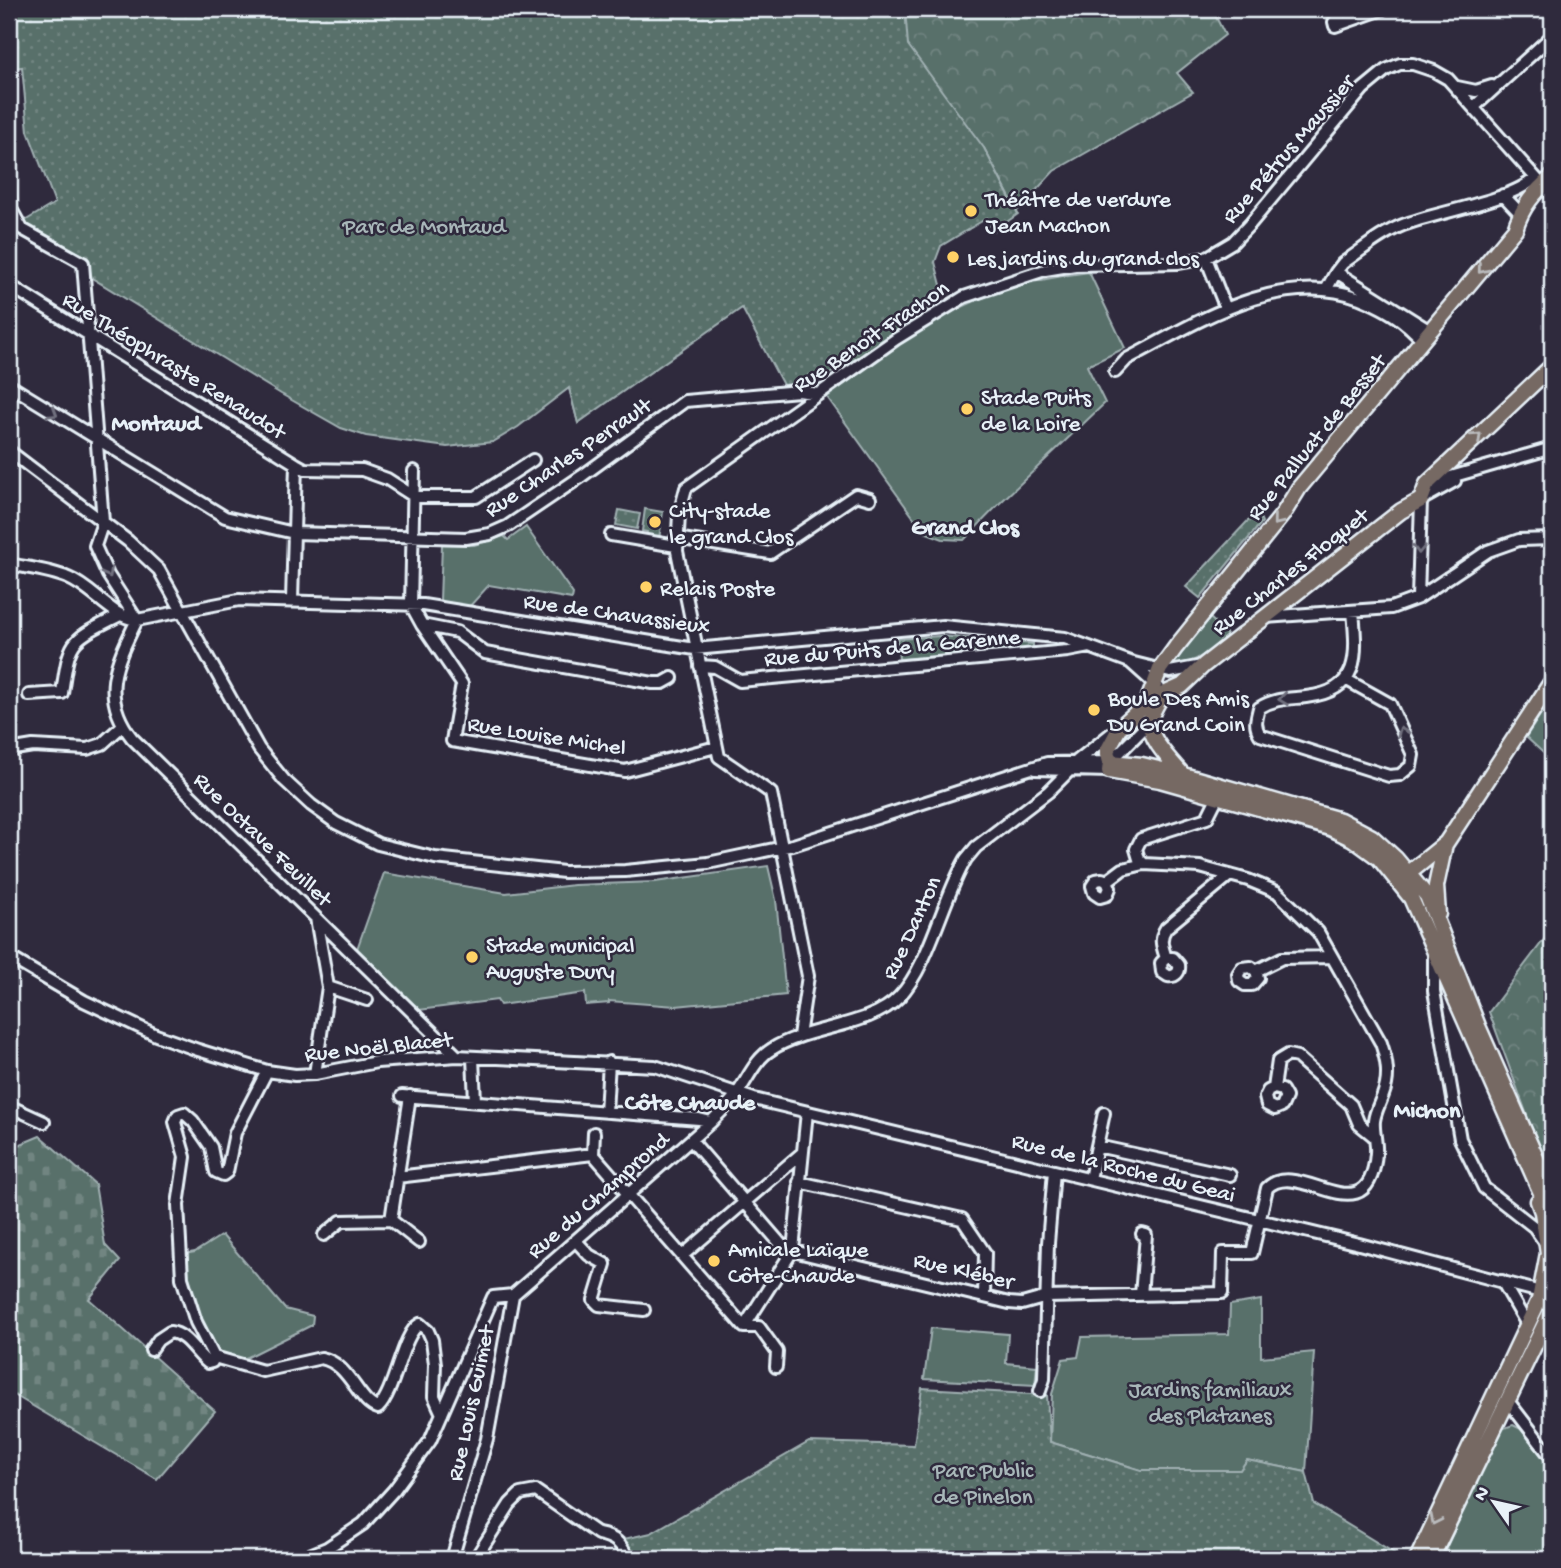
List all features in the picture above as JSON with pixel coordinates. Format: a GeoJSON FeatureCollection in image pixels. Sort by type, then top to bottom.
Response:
{"type":"FeatureCollection","features":[{"type":"Feature","properties":{"kind":"main road","name":"Rue Palluat de Besset"},"geometry":{"type":"LineString","coordinates":[[1120,727],[1143,708],[1160,669],[1204,611],[1384,383],[1515,229],[1520,213],[1545,184]]}},
{"type":"Feature","properties":{"kind":"main road"},"geometry":{"type":"LineString","coordinates":[[1421,500],[1427,484],[1552,366]]}},
{"type":"Feature","properties":{"kind":"main road","name":"Rue Charles Floquet"},"geometry":{"type":"LineString","coordinates":[[1150,722],[1162,695],[1182,686],[1204,665],[1401,511],[1421,500]]}},
{"type":"Feature","properties":{"kind":"main road"},"geometry":{"type":"LineString","coordinates":[[1413,869],[1446,843],[1552,681]]}},
{"type":"Feature","properties":{"kind":"main road"},"geometry":{"type":"LineString","coordinates":[[1150,722],[1163,752],[1184,775]]}},
{"type":"Feature","properties":{"kind":"main road"},"geometry":{"type":"LineString","coordinates":[[1109,767],[1107,751],[1120,727]]}},
{"type":"Feature","properties":{"kind":"main road"},"geometry":{"type":"LineString","coordinates":[[1109,767],[1142,765],[1340,820],[1371,837],[1396,859],[1413,869],[1427,896],[1438,928],[1552,1194]]}},
{"type":"Feature","properties":{"kind":"main road"},"geometry":{"type":"LineString","coordinates":[[1109,767],[1304,820],[1353,839],[1379,858],[1411,898],[1550,1218]]}},
{"type":"Feature","properties":{"kind":"main road"},"geometry":{"type":"LineString","coordinates":[[1438,928],[1436,886],[1446,843]]}},
{"type":"Feature","properties":{"kind":"main road"},"geometry":{"type":"LineString","coordinates":[[1411,898],[1413,869]]}},
{"type":"Feature","properties":{"kind":"main road"},"geometry":{"type":"LineString","coordinates":[[1431,1559],[1459,1487],[1549,1297],[1547,1247],[1542,1212],[1499,1102]]}},
{"type":"Feature","properties":{"kind":"main road"},"geometry":{"type":"LineString","coordinates":[[1518,1117],[1550,1218]]}},
{"type":"Feature","properties":{"kind":"main road"},"geometry":{"type":"LineString","coordinates":[[1417,1559],[1500,1420],[1502,1397],[1528,1326],[1549,1297]]}},
{"type":"Feature","properties":{"kind":"street"},"geometry":{"type":"LineString","coordinates":[[1344,9],[1334,22],[1335,26],[1383,9]]}},
{"type":"Feature","properties":{"kind":"street"},"geometry":{"type":"LineString","coordinates":[[1474,107],[1552,36]]}},
{"type":"Feature","properties":{"kind":"street","name":"Rue Pétrus Maussier"},"geometry":{"type":"LineString","coordinates":[[1206,258],[1233,242],[1251,223],[1363,89],[1386,70],[1400,64],[1413,64],[1448,79],[1545,184]]}},
{"type":"Feature","properties":{"kind":"street"},"geometry":{"type":"LineString","coordinates":[[1448,79],[1458,87],[1476,91],[1485,90],[1506,78]]}},
{"type":"Feature","properties":{"kind":"street"},"geometry":{"type":"LineString","coordinates":[[9,184],[12,209],[22,229],[83,264],[103,522],[95,546],[108,575],[137,620]]}},
{"type":"Feature","properties":{"kind":"street"},"geometry":{"type":"LineString","coordinates":[[1326,290],[1343,262],[1400,226],[1526,186],[1545,184]]}},
{"type":"Feature","properties":{"kind":"street"},"geometry":{"type":"LineString","coordinates":[[1503,195],[1520,213]]}},
{"type":"Feature","properties":{"kind":"street"},"geometry":{"type":"LineString","coordinates":[[1206,258],[1226,309]]}},
{"type":"Feature","properties":{"kind":"street","name":"Rue Benoît Frachon"},"geometry":{"type":"LineString","coordinates":[[716,747],[676,542],[682,496],[686,488],[946,306],[1010,280],[1045,270],[1075,265],[1178,263],[1206,258]]}},
{"type":"Feature","properties":{"kind":"street"},"geometry":{"type":"LineString","coordinates":[[1336,272],[1427,335]]}},
{"type":"Feature","properties":{"kind":"street","name":"Rue Théophraste Renaudot"},"geometry":{"type":"LineString","coordinates":[[9,285],[296,464],[292,600]]}},
{"type":"Feature","properties":{"kind":"street"},"geometry":{"type":"LineString","coordinates":[[1115,372],[1127,359],[1226,309],[1253,298],[1283,291],[1326,290],[1360,298],[1427,335]]}},
{"type":"Feature","properties":{"kind":"street","name":"Rue Charles Perrault"},"geometry":{"type":"LineString","coordinates":[[9,385],[225,517],[294,533],[413,537],[478,537],[508,526],[685,401],[799,391],[818,394]]}},
{"type":"Feature","properties":{"kind":"street"},"geometry":{"type":"LineString","coordinates":[[780,393],[788,403],[789,414]]}},
{"type":"Feature","properties":{"kind":"street"},"geometry":{"type":"LineString","coordinates":[[1427,484],[1552,448]]}},
{"type":"Feature","properties":{"kind":"street"},"geometry":{"type":"LineString","coordinates":[[9,451],[128,541],[159,570],[259,749],[311,805],[336,823],[378,844],[435,858],[564,872],[625,871],[708,863],[783,847],[1032,769],[1109,767],[1150,722]]}},
{"type":"Feature","properties":{"kind":"street"},"geometry":{"type":"LineString","coordinates":[[296,464],[305,469],[362,470],[387,479],[415,497],[476,497],[533,460]]}},
{"type":"Feature","properties":{"kind":"street"},"geometry":{"type":"LineString","coordinates":[[414,471],[411,605],[422,625],[457,632],[485,653],[653,683],[663,683],[671,678]]}},
{"type":"Feature","properties":{"kind":"street"},"geometry":{"type":"LineString","coordinates":[[1418,598],[1421,500],[1466,474]]}},
{"type":"Feature","properties":{"kind":"street","name":"Rue Charles Floquet"},"geometry":{"type":"LineString","coordinates":[[1401,511],[1427,484]]}},
{"type":"Feature","properties":{"kind":"street"},"geometry":{"type":"LineString","coordinates":[[611,535],[770,553],[856,495],[870,499]]}},
{"type":"Feature","properties":{"kind":"street"},"geometry":{"type":"LineString","coordinates":[[1265,617],[1391,608],[1418,598],[1488,551],[1519,540],[1552,539]]}},
{"type":"Feature","properties":{"kind":"street"},"geometry":{"type":"LineString","coordinates":[[9,564],[68,578],[123,618],[137,620]]}},
{"type":"Feature","properties":{"kind":"street","name":"Rue de Chavassieux"},"geometry":{"type":"LineString","coordinates":[[137,620],[225,601],[292,600],[411,605],[455,609],[695,649],[943,626],[1065,638],[1130,662],[1160,669]]}},
{"type":"Feature","properties":{"kind":"street"},"geometry":{"type":"LineString","coordinates":[[1347,680],[1390,704],[1413,755],[1411,766],[1400,775],[1389,776],[1260,735],[1256,728],[1259,708],[1272,700],[1314,696],[1335,689],[1347,680],[1355,662],[1357,648],[1353,611]]}},
{"type":"Feature","properties":{"kind":"street"},"geometry":{"type":"LineString","coordinates":[[29,695],[62,693],[68,653],[73,644],[82,634],[120,615]]}},
{"type":"Feature","properties":{"kind":"street","name":"Rue Octave Feuillet"},"geometry":{"type":"LineString","coordinates":[[137,620],[118,659],[114,675],[113,693],[122,726],[457,1056]]}},
{"type":"Feature","properties":{"kind":"street","name":"Rue Louise Michel"},"geometry":{"type":"LineString","coordinates":[[422,625],[462,684],[452,741],[625,771],[716,747]]}},
{"type":"Feature","properties":{"kind":"street","name":"Rue du Puits de la Garenne"},"geometry":{"type":"LineString","coordinates":[[700,666],[715,667],[740,681],[1068,651],[1092,646]]}},
{"type":"Feature","properties":{"kind":"street","name":"Rue de Chavassieux"},"geometry":{"type":"LineString","coordinates":[[1130,662],[1153,685],[1166,692]]}},
{"type":"Feature","properties":{"kind":"street","name":"Rue Charles Floquet"},"geometry":{"type":"LineString","coordinates":[[1160,669],[1170,672],[1204,665]]}},
{"type":"Feature","properties":{"kind":"street"},"geometry":{"type":"LineString","coordinates":[[9,750],[33,746],[87,749],[102,744],[122,726]]}},
{"type":"Feature","properties":{"kind":"street","name":"Rue Danton"},"geometry":{"type":"LineString","coordinates":[[737,1094],[769,1051],[799,1037],[881,1012],[897,1000],[907,989],[918,968],[966,859],[976,847],[1048,792],[1120,727]]}},
{"type":"Feature","properties":{"kind":"street"},"geometry":{"type":"LineString","coordinates":[[716,747],[719,757],[771,793],[808,976],[799,1037]]}},
{"type":"Feature","properties":{"kind":"street"},"geometry":{"type":"LineString","coordinates":[[1032,769],[1043,781],[1048,792]]}},
{"type":"Feature","properties":{"kind":"street"},"geometry":{"type":"LineString","coordinates":[[1144,864],[1136,852],[1141,839],[1207,818],[1219,796]]}},
{"type":"Feature","properties":{"kind":"street"},"geometry":{"type":"LineString","coordinates":[[1107,881],[1124,869],[1144,864],[1200,867],[1277,892],[1318,932],[1381,1043],[1387,1060],[1388,1079],[1374,1120],[1376,1154],[1365,1188],[1359,1193],[1345,1194],[1284,1179],[1274,1181],[1267,1188],[1259,1221]]}},
{"type":"Feature","properties":{"kind":"street"},"geometry":{"type":"LineString","coordinates":[[1166,958],[1161,943],[1166,928],[1230,875]]}},
{"type":"Feature","properties":{"kind":"street"},"geometry":{"type":"LineString","coordinates":[[315,1074],[328,987],[317,918]]}},
{"type":"Feature","properties":{"kind":"street"},"geometry":{"type":"LineString","coordinates":[[1434,952],[1434,991],[1460,1139],[1484,1188],[1534,1227],[1547,1247]]}},
{"type":"Feature","properties":{"kind":"street","name":"Rue Noël Blacet"},"geometry":{"type":"LineString","coordinates":[[9,957],[85,1001],[156,1035],[198,1051],[267,1071],[295,1075],[315,1074],[377,1062],[457,1056],[609,1062],[655,1066],[737,1094]]}},
{"type":"Feature","properties":{"kind":"street"},"geometry":{"type":"LineString","coordinates":[[1256,971],[1282,958],[1332,957]]}},
{"type":"Feature","properties":{"kind":"street"},"geometry":{"type":"LineString","coordinates":[[328,987],[367,1000]]}},
{"type":"Feature","properties":{"kind":"street"},"geometry":{"type":"LineString","coordinates":[[1434,991],[1441,987],[1451,989]]}},
{"type":"Feature","properties":{"kind":"street"},"geometry":{"type":"LineString","coordinates":[[1274,1088],[1278,1061],[1288,1055],[1297,1057],[1350,1105],[1359,1125],[1375,1137]]}},
{"type":"Feature","properties":{"kind":"street"},"geometry":{"type":"LineString","coordinates":[[473,1058],[475,1101]]}},
{"type":"Feature","properties":{"kind":"street"},"geometry":{"type":"LineString","coordinates":[[606,1112],[609,1062]]}},
{"type":"Feature","properties":{"kind":"street"},"geometry":{"type":"LineString","coordinates":[[267,1071],[235,1133],[227,1172],[223,1175],[216,1172],[211,1147],[193,1121],[184,1114],[178,1115],[175,1122],[185,1157],[178,1205],[182,1278],[196,1322],[214,1357],[263,1371],[326,1359],[345,1373],[371,1406],[378,1408],[390,1388],[413,1331],[420,1324],[428,1331],[432,1340],[435,1364],[434,1396],[442,1413],[423,1451],[394,1490],[363,1524],[327,1548],[300,1559]]}},
{"type":"Feature","properties":{"kind":"street","name":"Rue de la Roche du Geai"},"geometry":{"type":"LineString","coordinates":[[737,1094],[1502,1281],[1549,1297]]}},
{"type":"Feature","properties":{"kind":"street","name":"Rue du Champrond"},"geometry":{"type":"LineString","coordinates":[[442,1413],[466,1354],[494,1297],[513,1295],[691,1140],[737,1094]]}},
{"type":"Feature","properties":{"kind":"street"},"geometry":{"type":"LineString","coordinates":[[391,1220],[406,1096],[710,1122]]}},
{"type":"Feature","properties":{"kind":"street"},"geometry":{"type":"LineString","coordinates":[[9,1106],[44,1122]]}},
{"type":"Feature","properties":{"kind":"street"},"geometry":{"type":"LineString","coordinates":[[744,1327],[793,1250],[807,1112]]}},
{"type":"Feature","properties":{"kind":"street"},"geometry":{"type":"LineString","coordinates":[[1090,1180],[1104,1113]]}},
{"type":"Feature","properties":{"kind":"street"},"geometry":{"type":"LineString","coordinates":[[594,1133],[593,1154],[744,1327],[759,1327],[777,1353],[776,1367]]}},
{"type":"Feature","properties":{"kind":"street","name":"Rue Kléber"},"geometry":{"type":"LineString","coordinates":[[691,1140],[785,1249],[1021,1304],[1047,1297],[1222,1293],[1223,1253],[1252,1253],[1259,1221]]}},
{"type":"Feature","properties":{"kind":"street"},"geometry":{"type":"LineString","coordinates":[[1097,1146],[1230,1175]]}},
{"type":"Feature","properties":{"kind":"street"},"geometry":{"type":"LineString","coordinates":[[681,1256],[802,1153]]}},
{"type":"Feature","properties":{"kind":"street"},"geometry":{"type":"LineString","coordinates":[[397,1177],[593,1154]]}},
{"type":"Feature","properties":{"kind":"street"},"geometry":{"type":"LineString","coordinates":[[1040,1391],[1044,1379],[1048,1243],[1054,1171]]}},
{"type":"Feature","properties":{"kind":"street"},"geometry":{"type":"LineString","coordinates":[[799,1182],[962,1219],[985,1253],[984,1297]]}},
{"type":"Feature","properties":{"kind":"street"},"geometry":{"type":"LineString","coordinates":[[324,1236],[341,1221],[391,1220],[419,1242]]}},
{"type":"Feature","properties":{"kind":"street"},"geometry":{"type":"LineString","coordinates":[[1141,1295],[1146,1235],[1142,1234]]}},
{"type":"Feature","properties":{"kind":"street"},"geometry":{"type":"LineString","coordinates":[[576,1241],[589,1255],[605,1264],[594,1300],[598,1305],[644,1310]]}},
{"type":"Feature","properties":{"kind":"street"},"geometry":{"type":"LineString","coordinates":[[1502,1281],[1528,1326]]}},
{"type":"Feature","properties":{"kind":"street","name":"Rue Louis Guimet"},"geometry":{"type":"LineString","coordinates":[[452,1559],[487,1439],[513,1295]]}},
{"type":"Feature","properties":{"kind":"street"},"geometry":{"type":"LineString","coordinates":[[151,1350],[158,1340],[170,1332],[184,1337],[208,1363],[212,1362],[214,1357]]}},
{"type":"Feature","properties":{"kind":"street"},"geometry":{"type":"LineString","coordinates":[[1502,1397],[1524,1419],[1552,1458]]}},
{"type":"Feature","properties":{"kind":"street"},"geometry":{"type":"LineString","coordinates":[[1500,1420],[1508,1417],[1524,1419]]}},
{"type":"Feature","properties":{"kind":"street"},"geometry":{"type":"LineString","coordinates":[[475,1559],[510,1504],[520,1494],[536,1491],[598,1534],[619,1541],[629,1559]]}},
{"type":"Feature","properties":{"kind":"green space","name":"Parc de Montaud"},"geometry":{"type":"Polygon","coordinates":[[[9,9],[905,9],[908,45],[984,148],[1018,214],[994,231],[987,218],[941,246],[935,262],[942,298],[867,352],[819,380],[783,385],[742,308],[578,423],[569,388],[518,427],[493,442],[447,447],[366,436],[341,428],[281,394],[92,278],[86,256],[72,250],[70,252],[23,222],[55,203],[28,131],[22,67],[9,69],[9,9]]]}},
{"type":"Feature","properties":{"kind":"green space"},"geometry":{"type":"Polygon","coordinates":[[[727,9],[1212,9],[1225,35],[1177,73],[1193,92],[1054,171],[1017,211],[984,148],[959,137],[578,423],[569,388],[727,9]]]}},
{"type":"Feature","properties":{"kind":"green space","name":"Stade Puits de la Loire"},"geometry":{"type":"Polygon","coordinates":[[[1089,272],[1125,348],[1087,366],[1105,403],[964,540],[943,539],[924,532],[827,397],[898,345],[955,310],[1016,286],[1089,272]]]}},
{"type":"Feature","properties":{"kind":"green space","name":"City-stade le grand Clos"},"geometry":{"type":"Polygon","coordinates":[[[645,509],[663,512],[659,539],[646,537],[647,532],[642,531],[645,509]]]}},
{"type":"Feature","properties":{"kind":"green space"},"geometry":{"type":"Polygon","coordinates":[[[619,510],[640,514],[637,529],[616,525],[619,510]]]}},
{"type":"Feature","properties":{"kind":"green space"},"geometry":{"type":"Polygon","coordinates":[[[1257,511],[1262,522],[1200,598],[1186,587],[1257,511]]]}},
{"type":"Feature","properties":{"kind":"green space"},"geometry":{"type":"Polygon","coordinates":[[[526,527],[573,594],[572,599],[489,585],[470,606],[440,601],[442,544],[474,545],[504,536],[508,540],[526,527]]]}},
{"type":"Feature","properties":{"kind":"green space"},"geometry":{"type":"Polygon","coordinates":[[[1208,616],[1226,636],[1202,656],[1181,664],[1173,664],[1208,616]]]}},
{"type":"Feature","properties":{"kind":"green space"},"geometry":{"type":"Polygon","coordinates":[[[940,636],[1033,644],[1033,649],[899,659],[897,639],[940,636]]]}},
{"type":"Feature","properties":{"kind":"green space"},"geometry":{"type":"Polygon","coordinates":[[[1552,697],[1552,761],[1526,737],[1552,697]]]}},
{"type":"Feature","properties":{"kind":"green space"},"geometry":{"type":"Polygon","coordinates":[[[768,866],[776,900],[786,995],[676,1006],[609,1001],[586,1005],[585,993],[500,1005],[497,1000],[419,1010],[357,949],[384,873],[506,893],[574,885],[655,882],[768,866]]]}},
{"type":"Feature","properties":{"kind":"green space"},"geometry":{"type":"Polygon","coordinates":[[[1552,929],[1552,1183],[1489,1012],[1552,929]]]}},
{"type":"Feature","properties":{"kind":"green space"},"geometry":{"type":"Polygon","coordinates":[[[40,1136],[95,1184],[105,1245],[120,1261],[89,1299],[215,1411],[157,1479],[9,1392],[9,1149],[40,1136]]]}},
{"type":"Feature","properties":{"kind":"green space"},"geometry":{"type":"Polygon","coordinates":[[[222,1235],[285,1309],[313,1316],[312,1325],[248,1357],[239,1360],[225,1354],[219,1358],[196,1308],[184,1254],[195,1252],[222,1235]]]}},
{"type":"Feature","properties":{"kind":"green space","name":"Jardins familiaux des Platanes"},"geometry":{"type":"Polygon","coordinates":[[[1261,1300],[1261,1357],[1314,1352],[1306,1472],[1247,1460],[1240,1470],[1141,1470],[1050,1442],[1052,1394],[1063,1359],[1078,1357],[1082,1337],[1229,1334],[1230,1305],[1261,1300]]]}},
{"type":"Feature","properties":{"kind":"green space"},"geometry":{"type":"Polygon","coordinates":[[[931,1328],[1008,1334],[1006,1363],[1037,1366],[1035,1385],[924,1379],[931,1328]]]}},
{"type":"Feature","properties":{"kind":"green space","name":"Parc Public de Pinelon"},"geometry":{"type":"Polygon","coordinates":[[[922,1388],[1047,1395],[1050,1442],[1141,1470],[1240,1470],[1247,1460],[1306,1472],[1314,1504],[1404,1559],[633,1559],[624,1539],[651,1533],[809,1442],[914,1445],[922,1388]]]}},
{"type":"Feature","properties":{"kind":"green space"},"geometry":{"type":"Polygon","coordinates":[[[1513,1425],[1521,1429],[1552,1470],[1552,1559],[1441,1559],[1501,1429],[1513,1425]]]}},
{"type":"Feature","properties":{"kind":"waterway"},"geometry":{"type":"LineString","coordinates":[[1133,1559],[1188,1559]]}},
{"type":"Feature","properties":{"kind":"tunnel"},"geometry":{"type":"LineString","coordinates":[[1545,1306],[1552,1277]]}},
{"type":"Feature","properties":{"kind":"place","name":"Théâtre de verdure Jean Machon"},"geometry":{"type":"Point","coordinates":[971,211]}},
{"type":"Feature","properties":{"kind":"place","name":"Les jardins du grand clos"},"geometry":{"type":"Point","coordinates":[953,257]}},
{"type":"Feature","properties":{"kind":"place","name":"Stade Puits de la Loire"},"geometry":{"type":"Point","coordinates":[967,409]}},
{"type":"Feature","properties":{"kind":"place","name":"City-stade le grand Clos"},"geometry":{"type":"Point","coordinates":[655,522]}},
{"type":"Feature","properties":{"kind":"place","name":"Relais Poste"},"geometry":{"type":"Point","coordinates":[646,587]}},
{"type":"Feature","properties":{"kind":"place","name":"Boule Des Amis Du Grand Coin"},"geometry":{"type":"Point","coordinates":[1094,710]}},
{"type":"Feature","properties":{"kind":"place","name":"Stade municipal Auguste Dury"},"geometry":{"type":"Point","coordinates":[472,957]}},
{"type":"Feature","properties":{"kind":"place","name":"Amicale Laïque Côte-Chaude"},"geometry":{"type":"Point","coordinates":[714,1261]}},
{"type":"Feature","properties":{"kind":"district","name":"Montaud"},"geometry":{"type":"Point","coordinates":[156,422]}},
{"type":"Feature","properties":{"kind":"district","name":"Grand Clos"},"geometry":{"type":"Point","coordinates":[965,526]}},
{"type":"Feature","properties":{"kind":"district","name":"Côte Chaude"},"geometry":{"type":"Point","coordinates":[690,1101]}},
{"type":"Feature","properties":{"kind":"district","name":"Michon"},"geometry":{"type":"Point","coordinates":[1427,1109]}}]}
